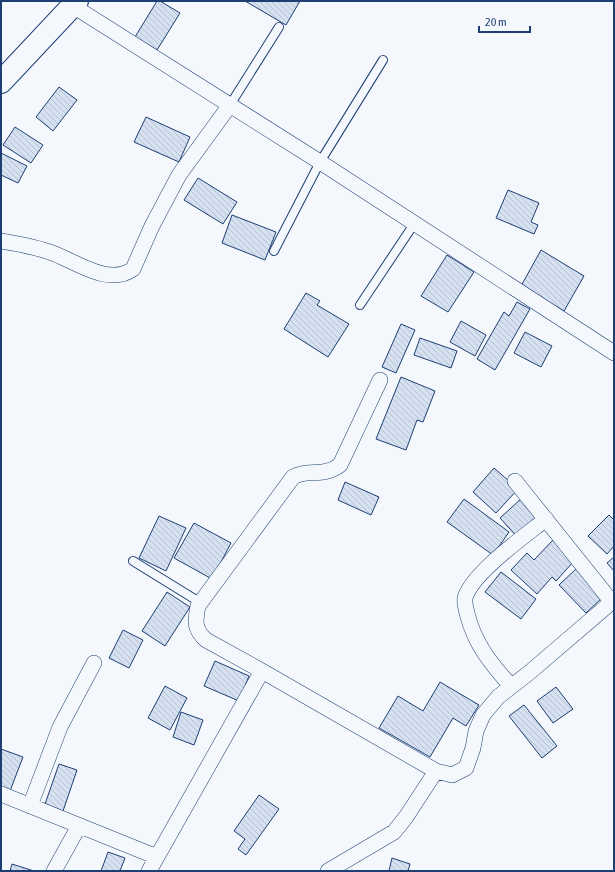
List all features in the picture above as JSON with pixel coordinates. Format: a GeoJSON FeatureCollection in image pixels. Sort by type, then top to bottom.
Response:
{"type":"FeatureCollection","features":[{"type":"Feature","properties":{"kind":"street"},"geometry":{"type":"LineString","coordinates":[[1,82],[75,3],[614,353]]}},
{"type":"Feature","properties":{"kind":"street"},"geometry":{"type":"LineString","coordinates":[[1,241],[28,245],[56,254],[85,268],[104,274],[127,274],[133,269],[152,226],[179,175],[230,105]]}},
{"type":"Feature","properties":{"kind":"street"},"geometry":{"type":"LineString","coordinates":[[380,380],[340,465],[333,470],[323,473],[300,473],[293,477],[198,606],[195,621],[199,634],[206,640],[436,771],[452,775],[466,768],[473,748],[476,732],[483,715],[498,697],[530,672],[613,601],[515,481]]}},
{"type":"Feature","properties":{"kind":"street"},"geometry":{"type":"LineString","coordinates":[[511,686],[494,667],[479,646],[468,621],[465,598],[471,586],[484,570],[546,519]]}},
{"type":"Feature","properties":{"kind":"street"},"geometry":{"type":"LineString","coordinates":[[30,806],[60,727],[94,663]]}},
{"type":"Feature","properties":{"kind":"street"},"geometry":{"type":"LineString","coordinates":[[149,871],[262,671]]}},
{"type":"Feature","properties":{"kind":"street"},"geometry":{"type":"LineString","coordinates":[[328,871],[394,832],[406,817],[436,771]]}},
{"type":"Feature","properties":{"kind":"street"},"geometry":{"type":"LineString","coordinates":[[1,794],[157,857]]}},
{"type":"Feature","properties":{"kind":"street"},"geometry":{"type":"LineString","coordinates":[[54,871],[79,826]]}},
{"type":"Feature","properties":{"kind":"lane"},"geometry":{"type":"LineString","coordinates":[[230,105],[279,27]]}},
{"type":"Feature","properties":{"kind":"lane"},"geometry":{"type":"LineString","coordinates":[[274,251],[320,162],[383,60]]}},
{"type":"Feature","properties":{"kind":"lane"},"geometry":{"type":"LineString","coordinates":[[360,305],[414,224]]}},
{"type":"Feature","properties":{"kind":"lane"},"geometry":{"type":"LineString","coordinates":[[133,561],[201,603]]}},
{"type":"Feature","properties":{"kind":"building"},"geometry":{"type":"Polygon","coordinates":[[[157,1],[160,1],[180,13],[157,50],[135,37],[157,1]]]}},
{"type":"Feature","properties":{"kind":"building"},"geometry":{"type":"Polygon","coordinates":[[[245,1],[300,1],[286,25],[245,1]]]}},
{"type":"Feature","properties":{"kind":"building"},"geometry":{"type":"Polygon","coordinates":[[[59,87],[77,100],[53,131],[36,117],[59,87]]]}},
{"type":"Feature","properties":{"kind":"building"},"geometry":{"type":"Polygon","coordinates":[[[146,117],[190,137],[179,162],[134,142],[146,117]]]}},
{"type":"Feature","properties":{"kind":"building"},"geometry":{"type":"Polygon","coordinates":[[[15,127],[43,145],[31,163],[3,145],[15,127]]]}},
{"type":"Feature","properties":{"kind":"building"},"geometry":{"type":"Polygon","coordinates":[[[1,153],[27,166],[18,183],[1,175],[1,153]]]}},
{"type":"Feature","properties":{"kind":"building"},"geometry":{"type":"Polygon","coordinates":[[[198,178],[237,202],[223,224],[184,200],[198,178]]]}},
{"type":"Feature","properties":{"kind":"building"},"geometry":{"type":"Polygon","coordinates":[[[508,190],[539,203],[531,222],[538,225],[534,234],[496,218],[508,190]]]}},
{"type":"Feature","properties":{"kind":"building"},"geometry":{"type":"Polygon","coordinates":[[[232,215],[276,232],[265,260],[222,243],[232,215]]]}},
{"type":"Feature","properties":{"kind":"building"},"geometry":{"type":"Polygon","coordinates":[[[541,250],[584,276],[564,311],[521,286],[541,250]]]}},
{"type":"Feature","properties":{"kind":"building"},"geometry":{"type":"Polygon","coordinates":[[[447,255],[474,272],[448,312],[421,296],[447,255]]]}},
{"type":"Feature","properties":{"kind":"building"},"geometry":{"type":"Polygon","coordinates":[[[306,293],[320,301],[317,305],[349,324],[328,357],[284,329],[306,293]]]}},
{"type":"Feature","properties":{"kind":"building"},"geometry":{"type":"Polygon","coordinates":[[[517,302],[530,309],[495,370],[477,359],[504,312],[509,316],[517,302]]]}},
{"type":"Feature","properties":{"kind":"building"},"geometry":{"type":"Polygon","coordinates":[[[461,321],[486,335],[475,356],[450,342],[461,321]]]}},
{"type":"Feature","properties":{"kind":"building"},"geometry":{"type":"Polygon","coordinates":[[[401,324],[415,330],[396,373],[382,367],[401,324]]]}},
{"type":"Feature","properties":{"kind":"building"},"geometry":{"type":"Polygon","coordinates":[[[525,332],[552,346],[541,367],[514,353],[525,332]]]}},
{"type":"Feature","properties":{"kind":"building"},"geometry":{"type":"Polygon","coordinates":[[[420,338],[457,351],[451,368],[414,355],[420,338]]]}},
{"type":"Feature","properties":{"kind":"building"},"geometry":{"type":"Polygon","coordinates":[[[401,377],[435,391],[423,422],[417,420],[406,450],[376,439],[401,377]]]}},
{"type":"Feature","properties":{"kind":"building"},"geometry":{"type":"Polygon","coordinates":[[[494,468],[518,489],[496,513],[473,492],[494,468]]]}},
{"type":"Feature","properties":{"kind":"building"},"geometry":{"type":"Polygon","coordinates":[[[345,482],[379,497],[371,515],[338,500],[345,482]]]}},
{"type":"Feature","properties":{"kind":"building"},"geometry":{"type":"Polygon","coordinates":[[[522,498],[540,518],[518,538],[500,518],[522,498]]]}},
{"type":"Feature","properties":{"kind":"building"},"geometry":{"type":"Polygon","coordinates":[[[464,499],[509,532],[493,555],[447,522],[464,499]]]}},
{"type":"Feature","properties":{"kind":"building"},"geometry":{"type":"Polygon","coordinates":[[[609,515],[614,520],[614,546],[607,554],[588,536],[609,515]]]}},
{"type":"Feature","properties":{"kind":"building"},"geometry":{"type":"Polygon","coordinates":[[[159,516],[186,528],[166,571],[139,558],[159,516]]]}},
{"type":"Feature","properties":{"kind":"building"},"geometry":{"type":"Polygon","coordinates":[[[194,523],[231,543],[212,579],[174,558],[194,523]]]}},
{"type":"Feature","properties":{"kind":"building"},"geometry":{"type":"Polygon","coordinates":[[[553,540],[575,560],[556,581],[552,577],[537,594],[511,570],[527,553],[534,560],[553,540]]]}},
{"type":"Feature","properties":{"kind":"building"},"geometry":{"type":"Polygon","coordinates":[[[614,557],[614,571],[607,563],[614,557]]]}},
{"type":"Feature","properties":{"kind":"building"},"geometry":{"type":"Polygon","coordinates":[[[576,569],[603,597],[586,613],[559,585],[576,569]]]}},
{"type":"Feature","properties":{"kind":"building"},"geometry":{"type":"Polygon","coordinates":[[[501,572],[536,599],[521,619],[485,592],[501,572]]]}},
{"type":"Feature","properties":{"kind":"building"},"geometry":{"type":"Polygon","coordinates":[[[167,592],[190,607],[165,646],[142,631],[167,592]]]}},
{"type":"Feature","properties":{"kind":"building"},"geometry":{"type":"Polygon","coordinates":[[[123,630],[143,640],[129,668],[109,658],[123,630]]]}},
{"type":"Feature","properties":{"kind":"building"},"geometry":{"type":"Polygon","coordinates":[[[215,661],[249,676],[239,701],[204,686],[215,661]]]}},
{"type":"Feature","properties":{"kind":"building"},"geometry":{"type":"Polygon","coordinates":[[[440,682],[479,705],[466,726],[453,718],[430,757],[379,728],[398,696],[423,711],[440,682]]]}},
{"type":"Feature","properties":{"kind":"building"},"geometry":{"type":"Polygon","coordinates":[[[165,686],[187,698],[170,730],[148,718],[165,686]]]}},
{"type":"Feature","properties":{"kind":"building"},"geometry":{"type":"Polygon","coordinates":[[[556,687],[573,709],[553,723],[537,701],[556,687]]]}},
{"type":"Feature","properties":{"kind":"building"},"geometry":{"type":"Polygon","coordinates":[[[524,705],[557,746],[542,758],[509,716],[524,705]]]}},
{"type":"Feature","properties":{"kind":"building"},"geometry":{"type":"Polygon","coordinates":[[[181,712],[203,720],[194,745],[173,737],[181,712]]]}},
{"type":"Feature","properties":{"kind":"building"},"geometry":{"type":"Polygon","coordinates":[[[1,749],[23,757],[10,791],[1,787],[1,749]]]}},
{"type":"Feature","properties":{"kind":"building"},"geometry":{"type":"Polygon","coordinates":[[[59,764],[77,770],[63,811],[45,804],[59,764]]]}},
{"type":"Feature","properties":{"kind":"building"},"geometry":{"type":"Polygon","coordinates":[[[259,795],[279,809],[246,855],[238,849],[245,839],[234,831],[259,795]]]}},
{"type":"Feature","properties":{"kind":"building"},"geometry":{"type":"Polygon","coordinates":[[[108,852],[125,858],[120,871],[101,871],[108,852]]]}},
{"type":"Feature","properties":{"kind":"building"},"geometry":{"type":"Polygon","coordinates":[[[392,858],[410,864],[408,871],[389,871],[392,858]]]}},
{"type":"Feature","properties":{"kind":"building"},"geometry":{"type":"Polygon","coordinates":[[[12,864],[34,871],[10,871],[12,864]]]}}]}
